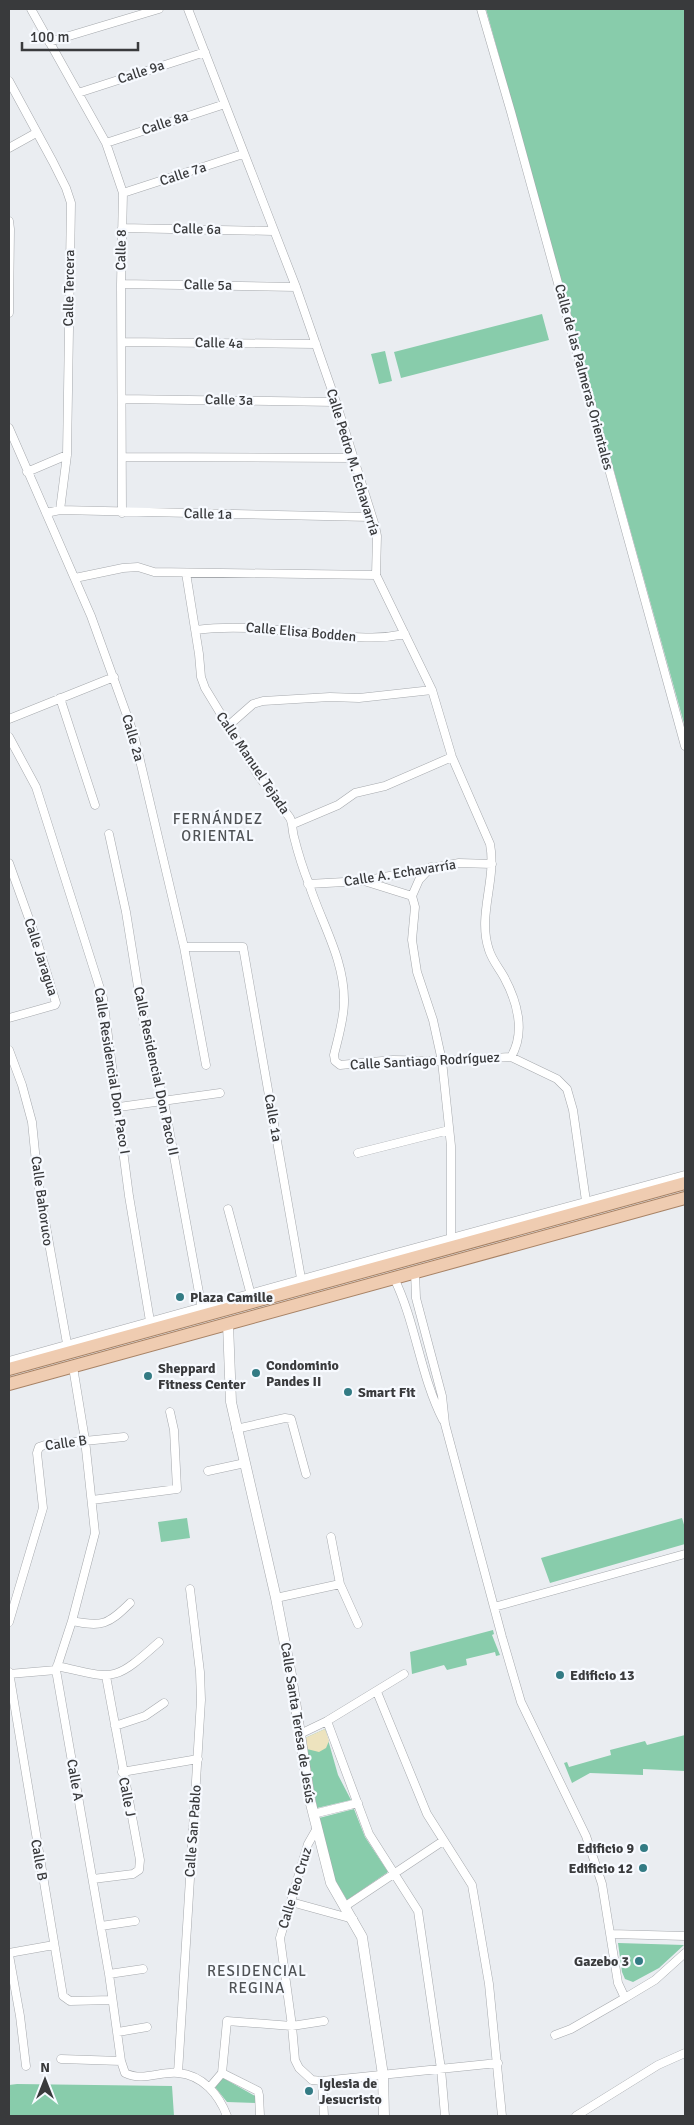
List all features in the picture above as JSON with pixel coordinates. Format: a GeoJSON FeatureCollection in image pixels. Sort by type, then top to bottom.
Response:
{"type":"FeatureCollection","features":[{"type":"Feature","properties":{"kind":"main road"},"geometry":{"type":"LineString","coordinates":[[9,1370],[68,1350],[151,1326],[587,1207],[685,1183]]}},
{"type":"Feature","properties":{"kind":"main road"},"geometry":{"type":"LineString","coordinates":[[9,1384],[685,1198]]}},
{"type":"Feature","properties":{"kind":"street","name":"Calle 8"},"geometry":{"type":"LineString","coordinates":[[31,9],[106,143],[123,193],[121,284],[122,513]]}},
{"type":"Feature","properties":{"kind":"street"},"geometry":{"type":"LineString","coordinates":[[49,42],[159,9]]}},
{"type":"Feature","properties":{"kind":"street","name":"Calle Pedro M. Echavarría"},"geometry":{"type":"LineString","coordinates":[[188,9],[296,286],[336,402],[376,536],[376,575],[432,690],[452,757],[490,844],[492,864],[484,913],[485,932],[489,951],[512,992],[516,1005],[519,1036],[511,1058]]}},
{"type":"Feature","properties":{"kind":"street","name":"Calle de las Palmeras Orientales"},"geometry":{"type":"LineString","coordinates":[[481,9],[685,746]]}},
{"type":"Feature","properties":{"kind":"street","name":"Calle 9a"},"geometry":{"type":"LineString","coordinates":[[78,93],[205,52]]}},
{"type":"Feature","properties":{"kind":"street","name":"Calle Tercera"},"geometry":{"type":"LineString","coordinates":[[9,82],[53,162],[71,203],[67,455],[60,510]]}},
{"type":"Feature","properties":{"kind":"street","name":"Calle 8a"},"geometry":{"type":"LineString","coordinates":[[106,143],[225,104]]}},
{"type":"Feature","properties":{"kind":"street"},"geometry":{"type":"LineString","coordinates":[[9,148],[36,133]]}},
{"type":"Feature","properties":{"kind":"street","name":"Calle 7a"},"geometry":{"type":"LineString","coordinates":[[123,193],[243,154]]}},
{"type":"Feature","properties":{"kind":"street"},"geometry":{"type":"LineString","coordinates":[[9,221],[9,313]]}},
{"type":"Feature","properties":{"kind":"street","name":"Calle 6a"},"geometry":{"type":"LineString","coordinates":[[122,228],[273,231]]}},
{"type":"Feature","properties":{"kind":"street","name":"Calle 5a"},"geometry":{"type":"LineString","coordinates":[[121,284],[296,286]]}},
{"type":"Feature","properties":{"kind":"street","name":"Calle 4a"},"geometry":{"type":"LineString","coordinates":[[122,342],[316,344]]}},
{"type":"Feature","properties":{"kind":"street","name":"Calle 3a"},"geometry":{"type":"LineString","coordinates":[[122,399],[336,402]]}},
{"type":"Feature","properties":{"kind":"street","name":"Calle 2a"},"geometry":{"type":"LineString","coordinates":[[9,428],[75,578],[114,676],[134,735],[184,947],[206,1065]]}},
{"type":"Feature","properties":{"kind":"street"},"geometry":{"type":"LineString","coordinates":[[27,472],[67,455]]}},
{"type":"Feature","properties":{"kind":"street"},"geometry":{"type":"LineString","coordinates":[[122,457],[353,458]]}},
{"type":"Feature","properties":{"kind":"street","name":"Calle 1a"},"geometry":{"type":"LineString","coordinates":[[46,513],[60,510],[122,513],[370,517]]}},
{"type":"Feature","properties":{"kind":"street"},"geometry":{"type":"LineString","coordinates":[[75,578],[123,568],[138,567],[154,572],[376,575]]}},
{"type":"Feature","properties":{"kind":"street","name":"Calle Manuel Tejada"},"geometry":{"type":"LineString","coordinates":[[186,573],[203,684],[258,775],[293,824],[293,833],[308,884],[316,906],[325,921],[339,967],[344,1001],[334,1055],[335,1061],[340,1066]]}},
{"type":"Feature","properties":{"kind":"street","name":"Calle Elisa Bodden"},"geometry":{"type":"LineString","coordinates":[[196,630],[219,627],[252,627],[378,639],[405,634]]}},
{"type":"Feature","properties":{"kind":"street"},"geometry":{"type":"LineString","coordinates":[[9,719],[114,676]]}},
{"type":"Feature","properties":{"kind":"street"},"geometry":{"type":"LineString","coordinates":[[228,726],[253,704],[263,700],[330,697],[359,698],[432,690]]}},
{"type":"Feature","properties":{"kind":"street"},"geometry":{"type":"LineString","coordinates":[[60,698],[95,805]]}},
{"type":"Feature","properties":{"kind":"street","name":"Calle Residencial Don Paco I"},"geometry":{"type":"LineString","coordinates":[[9,737],[36,787],[101,992],[119,1106],[129,1196],[151,1326]]}},
{"type":"Feature","properties":{"kind":"street"},"geometry":{"type":"LineString","coordinates":[[293,824],[338,805],[355,793],[385,786],[452,757]]}},
{"type":"Feature","properties":{"kind":"street","name":"Calle Residencial Don Paco II"},"geometry":{"type":"LineString","coordinates":[[109,834],[126,912],[144,1024],[162,1100],[202,1308]]}},
{"type":"Feature","properties":{"kind":"street","name":"Calle Jaragua"},"geometry":{"type":"LineString","coordinates":[[9,863],[37,941],[56,1003],[55,1005],[9,1018]]}},
{"type":"Feature","properties":{"kind":"street","name":"Calle A. Echavarría"},"geometry":{"type":"LineString","coordinates":[[308,884],[363,880],[460,863],[492,864]]}},
{"type":"Feature","properties":{"kind":"street"},"geometry":{"type":"LineString","coordinates":[[432,867],[419,880],[412,896],[415,907],[412,940],[417,972],[433,1020],[442,1061],[451,1146],[451,1244]]}},
{"type":"Feature","properties":{"kind":"street"},"geometry":{"type":"LineString","coordinates":[[363,880],[412,896]]}},
{"type":"Feature","properties":{"kind":"street","name":"Calle 1a"},"geometry":{"type":"LineString","coordinates":[[184,947],[243,947],[302,1285]]}},
{"type":"Feature","properties":{"kind":"street","name":"Calle Bahoruco"},"geometry":{"type":"LineString","coordinates":[[9,1050],[22,1085],[32,1122],[38,1182],[68,1350]]}},
{"type":"Feature","properties":{"kind":"street"},"geometry":{"type":"LineString","coordinates":[[511,1058],[557,1079],[567,1089],[573,1110],[587,1207],[685,1176]]}},
{"type":"Feature","properties":{"kind":"street","name":"Calle Santiago Rodríguez"},"geometry":{"type":"LineString","coordinates":[[340,1066],[392,1060],[442,1061],[511,1058]]}},
{"type":"Feature","properties":{"kind":"street"},"geometry":{"type":"LineString","coordinates":[[119,1106],[220,1093]]}},
{"type":"Feature","properties":{"kind":"street"},"geometry":{"type":"LineString","coordinates":[[358,1153],[449,1130]]}},
{"type":"Feature","properties":{"kind":"street"},"geometry":{"type":"LineString","coordinates":[[228,1209],[251,1295]]}},
{"type":"Feature","properties":{"kind":"street"},"geometry":{"type":"LineString","coordinates":[[415,1272],[416,1298],[442,1396],[445,1424],[521,1702],[586,1836],[602,1884],[618,1983],[625,1998]]}},
{"type":"Feature","properties":{"kind":"street"},"geometry":{"type":"LineString","coordinates":[[394,1278],[406,1301],[432,1399],[445,1424]]}},
{"type":"Feature","properties":{"kind":"street"},"geometry":{"type":"LineString","coordinates":[[151,1326],[202,1308],[251,1295],[302,1285]]}},
{"type":"Feature","properties":{"kind":"street","name":"Calle Santa Teresa de Jesús"},"geometry":{"type":"LineString","coordinates":[[228,1324],[231,1402],[276,1598],[316,1830],[331,1883],[362,1937],[382,2075],[384,2116]]}},
{"type":"Feature","properties":{"kind":"street"},"geometry":{"type":"LineString","coordinates":[[9,1362],[68,1350]]}},
{"type":"Feature","properties":{"kind":"street","name":"Calle A"},"geometry":{"type":"LineString","coordinates":[[73,1367],[85,1440],[95,1533],[72,1620],[56,1668],[109,1974],[121,2061]]}},
{"type":"Feature","properties":{"kind":"street"},"geometry":{"type":"LineString","coordinates":[[432,1399],[442,1396]]}},
{"type":"Feature","properties":{"kind":"street"},"geometry":{"type":"LineString","coordinates":[[92,1500],[177,1489],[174,1430],[170,1412]]}},
{"type":"Feature","properties":{"kind":"street"},"geometry":{"type":"LineString","coordinates":[[236,1429],[285,1418],[291,1419],[306,1474]]}},
{"type":"Feature","properties":{"kind":"street","name":"Calle B"},"geometry":{"type":"LineString","coordinates":[[9,1622],[43,1508],[37,1453],[39,1447],[85,1440],[124,1437]]}},
{"type":"Feature","properties":{"kind":"street"},"geometry":{"type":"LineString","coordinates":[[208,1471],[244,1464]]}},
{"type":"Feature","properties":{"kind":"street"},"geometry":{"type":"LineString","coordinates":[[331,1537],[340,1584],[358,1624]]}},
{"type":"Feature","properties":{"kind":"street"},"geometry":{"type":"LineString","coordinates":[[494,1607],[685,1554]]}},
{"type":"Feature","properties":{"kind":"street"},"geometry":{"type":"LineString","coordinates":[[276,1598],[340,1584]]}},
{"type":"Feature","properties":{"kind":"street","name":"Calle San Pablo"},"geometry":{"type":"LineString","coordinates":[[178,2073],[201,1700],[200,1672],[190,1589]]}},
{"type":"Feature","properties":{"kind":"street"},"geometry":{"type":"LineString","coordinates":[[72,1620],[94,1625],[104,1623],[112,1619],[130,1603]]}},
{"type":"Feature","properties":{"kind":"street"},"geometry":{"type":"LineString","coordinates":[[9,1673],[56,1668],[106,1676],[119,1674],[130,1668],[159,1642]]}},
{"type":"Feature","properties":{"kind":"street","name":"Calle B"},"geometry":{"type":"LineString","coordinates":[[9,1673],[11,1705],[63,1996],[70,2002],[112,2000]]}},
{"type":"Feature","properties":{"kind":"street"},"geometry":{"type":"LineString","coordinates":[[300,1734],[327,1721],[404,1674]]}},
{"type":"Feature","properties":{"kind":"street","name":"Calle J"},"geometry":{"type":"LineString","coordinates":[[92,1879],[133,1874],[139,1870],[140,1860],[122,1772],[106,1676]]}},
{"type":"Feature","properties":{"kind":"street"},"geometry":{"type":"LineString","coordinates":[[377,1692],[419,1796],[442,1841],[472,1885],[489,1984],[502,2116]]}},
{"type":"Feature","properties":{"kind":"street"},"geometry":{"type":"LineString","coordinates":[[115,1726],[145,1716],[164,1703]]}},
{"type":"Feature","properties":{"kind":"street"},"geometry":{"type":"LineString","coordinates":[[327,1721],[369,1834],[418,1911],[441,2069],[444,2116]]}},
{"type":"Feature","properties":{"kind":"street"},"geometry":{"type":"LineString","coordinates":[[122,1772],[198,1759]]}},
{"type":"Feature","properties":{"kind":"street"},"geometry":{"type":"LineString","coordinates":[[313,1814],[358,1803]]}},
{"type":"Feature","properties":{"kind":"street","name":"Calle Teo Cruz"},"geometry":{"type":"LineString","coordinates":[[316,1830],[308,1844],[280,1938],[295,2060],[298,2068],[312,2080],[322,2081]]}},
{"type":"Feature","properties":{"kind":"street"},"geometry":{"type":"LineString","coordinates":[[344,1907],[442,1841]]}},
{"type":"Feature","properties":{"kind":"street"},"geometry":{"type":"LineString","coordinates":[[291,1902],[353,1919]]}},
{"type":"Feature","properties":{"kind":"street"},"geometry":{"type":"LineString","coordinates":[[101,1926],[135,1921]]}},
{"type":"Feature","properties":{"kind":"street"},"geometry":{"type":"LineString","coordinates":[[611,1934],[685,1936]]}},
{"type":"Feature","properties":{"kind":"street"},"geometry":{"type":"LineString","coordinates":[[26,2066],[20,2016],[9,1954],[54,1944]]}},
{"type":"Feature","properties":{"kind":"street"},"geometry":{"type":"LineString","coordinates":[[555,2035],[571,2029],[655,1980],[685,1953]]}},
{"type":"Feature","properties":{"kind":"street"},"geometry":{"type":"LineString","coordinates":[[109,1974],[143,1969]]}},
{"type":"Feature","properties":{"kind":"street"},"geometry":{"type":"LineString","coordinates":[[210,2087],[222,2073],[227,2021],[236,2020],[292,2026],[324,2021]]}},
{"type":"Feature","properties":{"kind":"street"},"geometry":{"type":"LineString","coordinates":[[118,2032],[147,2027]]}},
{"type":"Feature","properties":{"kind":"street"},"geometry":{"type":"LineString","coordinates":[[576,2116],[658,2065],[685,2053]]}},
{"type":"Feature","properties":{"kind":"street"},"geometry":{"type":"LineString","coordinates":[[61,2060],[121,2061],[125,2073],[133,2077],[178,2073],[198,2080],[210,2087],[223,2104],[227,2116]]}},
{"type":"Feature","properties":{"kind":"street"},"geometry":{"type":"LineString","coordinates":[[324,2116],[322,2081],[498,2063]]}},
{"type":"Feature","properties":{"kind":"street"},"geometry":{"type":"LineString","coordinates":[[222,2073],[258,2091],[260,2095],[260,2116]]}},
{"type":"Feature","properties":{"kind":"green space"},"geometry":{"type":"Polygon","coordinates":[[[486,9],[685,9],[685,727],[486,9]]]}},
{"type":"Feature","properties":{"kind":"green space"},"geometry":{"type":"Polygon","coordinates":[[[542,314],[549,340],[401,378],[394,352],[542,314]]]}},
{"type":"Feature","properties":{"kind":"green space"},"geometry":{"type":"Polygon","coordinates":[[[385,351],[392,381],[379,384],[371,354],[385,351]]]}},
{"type":"Feature","properties":{"kind":"green space"},"geometry":{"type":"Polygon","coordinates":[[[187,1518],[190,1538],[161,1542],[158,1522],[187,1518]]]}},
{"type":"Feature","properties":{"kind":"green space"},"geometry":{"type":"Polygon","coordinates":[[[682,1518],[685,1528],[685,1544],[550,1583],[541,1558],[682,1518]]]}},
{"type":"Feature","properties":{"kind":"green space"},"geometry":{"type":"Polygon","coordinates":[[[493,1630],[494,1634],[492,1635],[500,1655],[496,1656],[495,1652],[466,1659],[467,1665],[447,1670],[444,1665],[412,1674],[410,1652],[493,1630]]]}},
{"type":"Feature","properties":{"kind":"green space"},"geometry":{"type":"Polygon","coordinates":[[[325,1729],[338,1775],[351,1800],[317,1808],[305,1738],[325,1729]]]}},
{"type":"Feature","properties":{"kind":"green space"},"geometry":{"type":"Polygon","coordinates":[[[685,1735],[685,1771],[643,1769],[643,1775],[590,1773],[572,1783],[564,1763],[567,1762],[569,1767],[611,1755],[610,1750],[645,1741],[647,1745],[685,1735]]]}},
{"type":"Feature","properties":{"kind":"green space"},"geometry":{"type":"Polygon","coordinates":[[[354,1809],[365,1837],[388,1872],[347,1900],[335,1880],[319,1818],[354,1809]]]}},
{"type":"Feature","properties":{"kind":"green space"},"geometry":{"type":"Polygon","coordinates":[[[618,1943],[684,1945],[659,1968],[633,1982],[625,1979],[622,1972],[618,1943]]]}},
{"type":"Feature","properties":{"kind":"green space"},"geometry":{"type":"Polygon","coordinates":[[[223,2078],[255,2096],[256,2103],[227,2102],[215,2087],[223,2078]]]}},
{"type":"Feature","properties":{"kind":"green space"},"geometry":{"type":"Polygon","coordinates":[[[9,2085],[172,2086],[174,2116],[9,2116],[9,2085]]]}},
{"type":"Feature","properties":{"kind":"sand"},"geometry":{"type":"Polygon","coordinates":[[[325,1729],[329,1741],[326,1748],[319,1752],[307,1749],[305,1738],[325,1729]]]}},
{"type":"Feature","properties":{"kind":"place","name":"Plaza Camille"},"geometry":{"type":"Point","coordinates":[180,1297]}},
{"type":"Feature","properties":{"kind":"place","name":"Condominio Pandes II"},"geometry":{"type":"Point","coordinates":[256,1373]}},
{"type":"Feature","properties":{"kind":"place","name":"Sheppard Fitness Center"},"geometry":{"type":"Point","coordinates":[148,1376]}},
{"type":"Feature","properties":{"kind":"place","name":"Smart Fit"},"geometry":{"type":"Point","coordinates":[348,1392]}},
{"type":"Feature","properties":{"kind":"place","name":"Edificio 13"},"geometry":{"type":"Point","coordinates":[560,1675]}},
{"type":"Feature","properties":{"kind":"place","name":"Edificio 9"},"geometry":{"type":"Point","coordinates":[644,1848]}},
{"type":"Feature","properties":{"kind":"place","name":"Edificio 12"},"geometry":{"type":"Point","coordinates":[643,1868]}},
{"type":"Feature","properties":{"kind":"place","name":"Gazebo 3"},"geometry":{"type":"Point","coordinates":[639,1961]}},
{"type":"Feature","properties":{"kind":"place","name":"Iglesia de Jesucristo"},"geometry":{"type":"Point","coordinates":[309,2091]}},
{"type":"Feature","properties":{"kind":"district","name":"FERNÁNDEZ ORIENTAL"},"geometry":{"type":"Point","coordinates":[218,828]}},
{"type":"Feature","properties":{"kind":"district","name":"RESIDENCIAL REGINA"},"geometry":{"type":"Point","coordinates":[257,1980]}}]}
